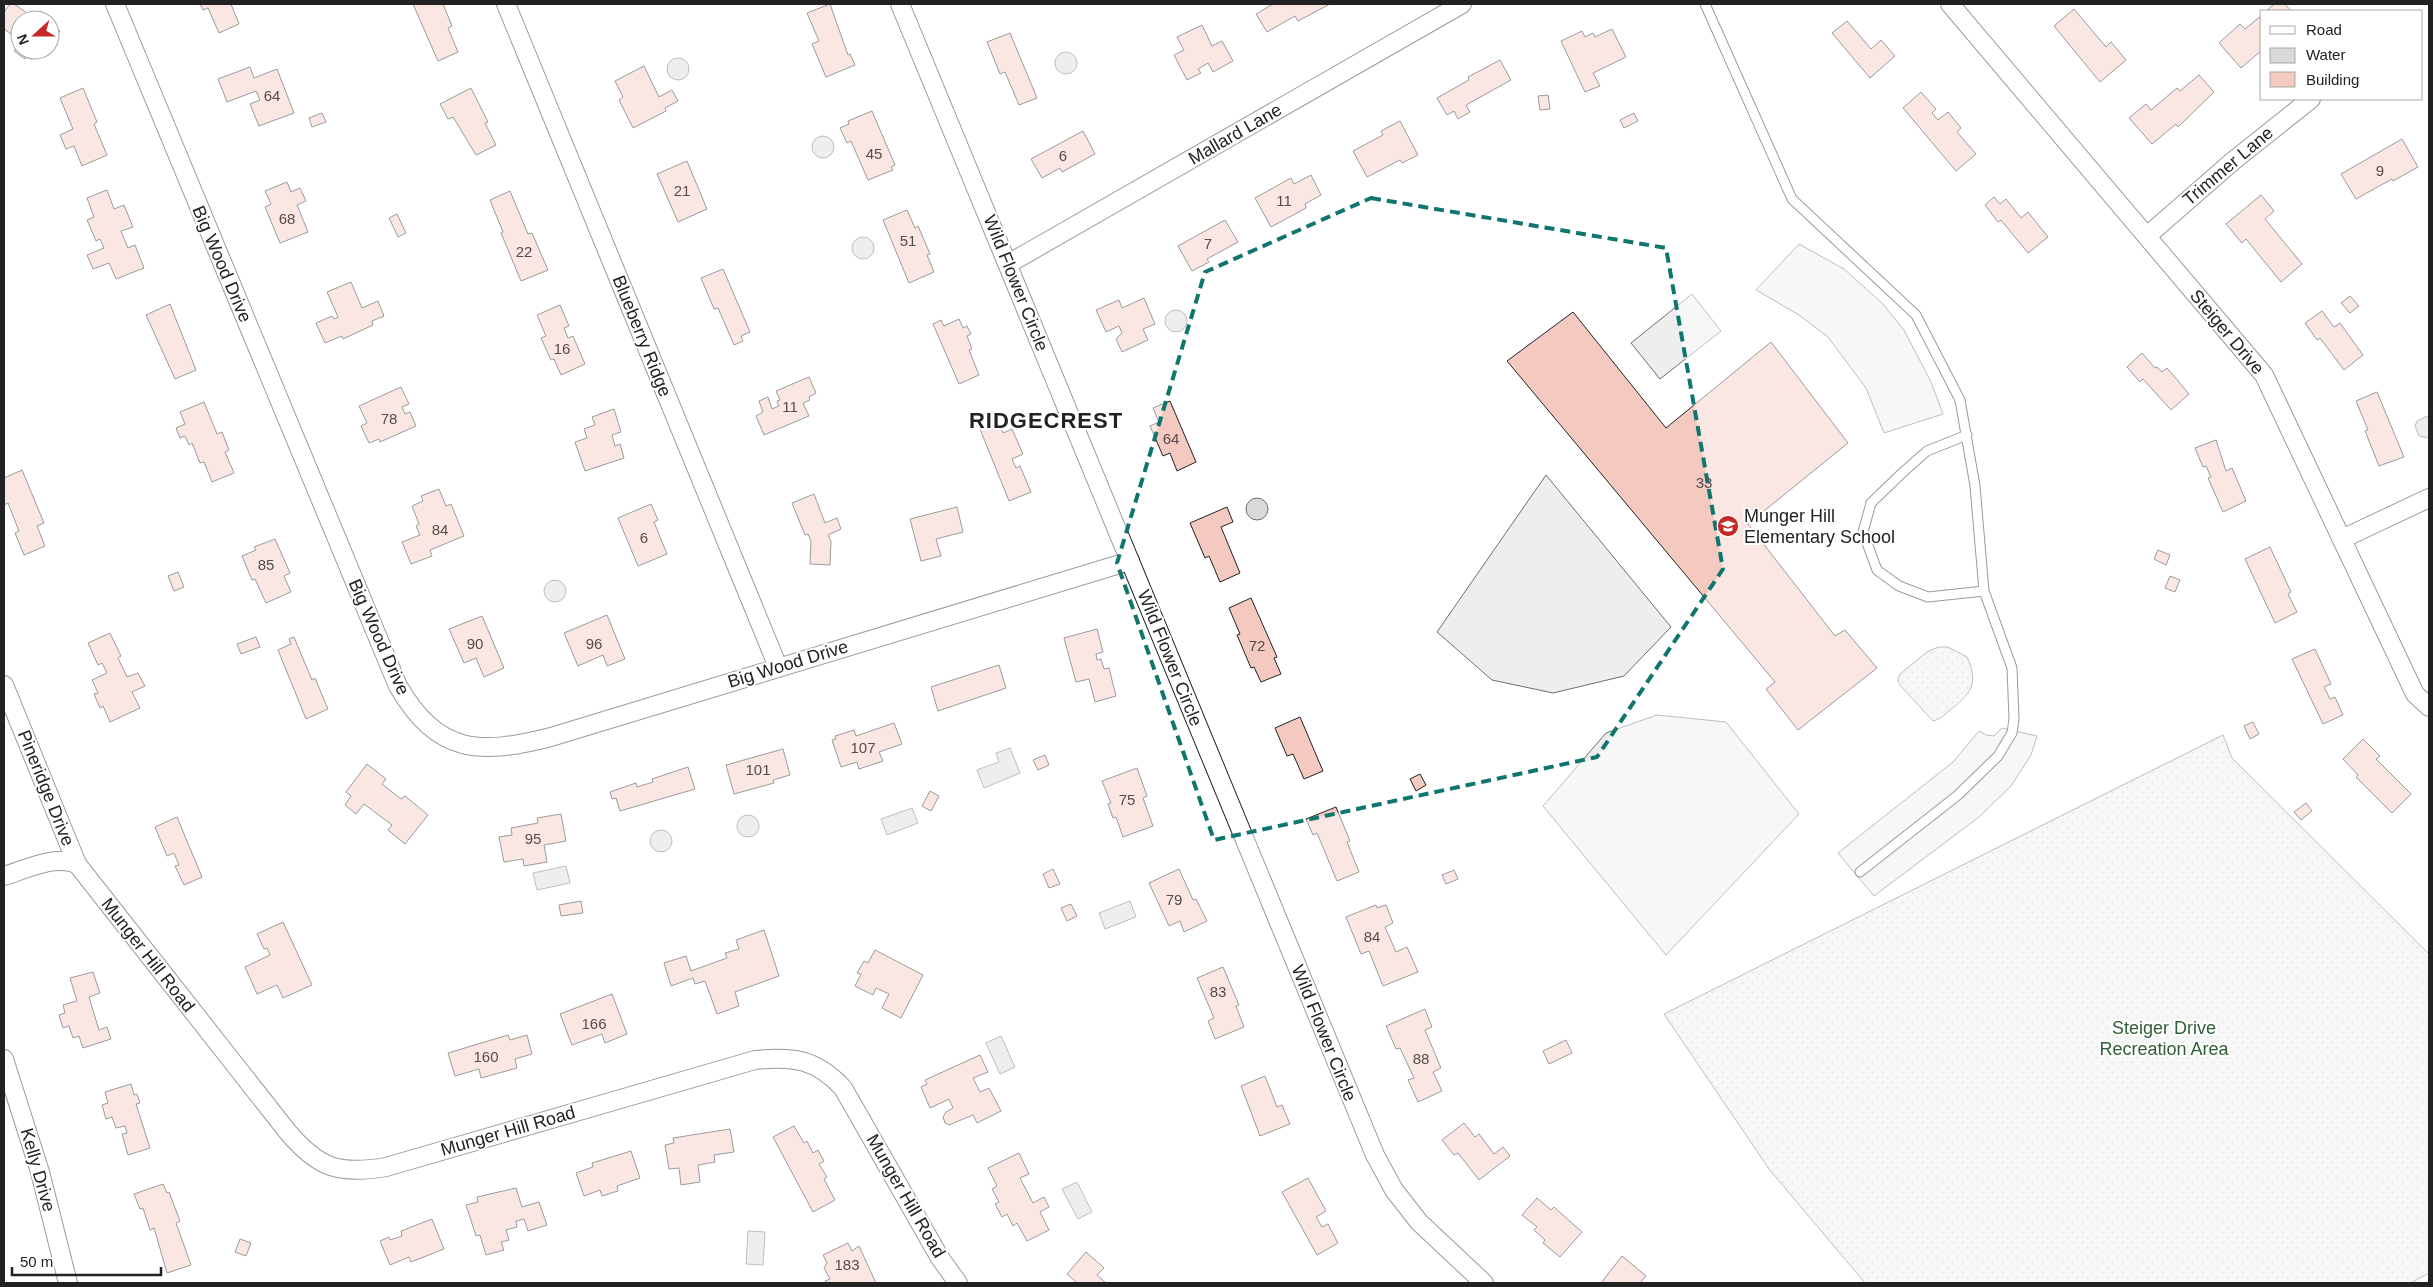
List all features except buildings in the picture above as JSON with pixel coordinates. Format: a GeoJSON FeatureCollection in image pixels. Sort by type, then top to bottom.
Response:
{"type":"FeatureCollection","features":[{"type":"Feature","properties":{"kind":"street","name":"Big Wood Drive"},"geometry":{"type":"LineString","coordinates":[[114,4],[388,662],[412,710],[428,726],[446,738],[470,746],[523,744],[1130,560]]}},
{"type":"Feature","properties":{"kind":"street","name":"Blueberry Ridge"},"geometry":{"type":"LineString","coordinates":[[506,4],[778,668]]}},
{"type":"Feature","properties":{"kind":"street","name":"Wild Flower Circle"},"geometry":{"type":"LineString","coordinates":[[900,4],[1375,1156],[1394,1190],[1419,1222],[1484,1283]]}},
{"type":"Feature","properties":{"kind":"street","name":"Mallard Lane"},"geometry":{"type":"LineString","coordinates":[[1008,264],[1462,4]]}},
{"type":"Feature","properties":{"kind":"street","name":"Steiger Drive"},"geometry":{"type":"LineString","coordinates":[[1950,4],[2264,376],[2416,694],[2429,707]]}},
{"type":"Feature","properties":{"kind":"street","name":"Trimmer Lane"},"geometry":{"type":"LineString","coordinates":[[2147,236],[2233,160],[2310,100]]}},
{"type":"Feature","properties":{"kind":"street"},"geometry":{"type":"LineString","coordinates":[[2342,539],[2429,498]]}},
{"type":"Feature","properties":{"kind":"street","name":"Pineridge Drive"},"geometry":{"type":"LineString","coordinates":[[4,685],[77,864]]}},
{"type":"Feature","properties":{"kind":"street"},"geometry":{"type":"LineString","coordinates":[[4,876],[53,861],[66,860],[77,864]]}},
{"type":"Feature","properties":{"kind":"street","name":"Munger Hill Road"},"geometry":{"type":"LineString","coordinates":[[77,864],[287,1131],[302,1149],[319,1161],[337,1169],[360,1171],[386,1167],[755,1060],[794,1058],[816,1065],[830,1074],[843,1088],[940,1258],[958,1283]]}},
{"type":"Feature","properties":{"kind":"street","name":"Kelly Drive"},"geometry":{"type":"LineString","coordinates":[[4,1059],[40,1172],[68,1283]]}},
{"type":"Feature","properties":{"kind":"lane"},"geometry":{"type":"LineString","coordinates":[[1705,4],[1792,199],[1916,315],[1960,400],[1975,486],[1984,591],[2012,668],[2014,720],[2012,733],[1998,756],[1980,776],[1860,872]]}},
{"type":"Feature","properties":{"kind":"lane"},"geometry":{"type":"LineString","coordinates":[[1967,435],[1927,451],[1901,474],[1871,503],[1863,532],[1877,570],[1898,586],[1928,597],[1984,591]]}},
{"type":"Feature","properties":{"kind":"highlighted area"},"geometry":{"type":"Polygon","coordinates":[[[1371,198],[1666,248],[1723,569],[1597,757],[1214,840],[1117,563],[1205,272],[1371,198]]]}},
{"type":"Feature","properties":{"kind":"green space"},"geometry":{"type":"Polygon","coordinates":[[[1692,294],[1721,331],[1660,379],[1631,343],[1692,294]]]}},
{"type":"Feature","properties":{"kind":"green space"},"geometry":{"type":"Polygon","coordinates":[[[1546,475],[1671,627],[1624,676],[1553,693],[1492,680],[1437,632],[1546,475]]]}},
{"type":"Feature","properties":{"kind":"green space"},"geometry":{"type":"Polygon","coordinates":[[[1938,647],[1948,647],[1967,657],[1973,674],[1973,681],[1971,688],[1962,699],[1941,717],[1933,721],[1899,684],[1898,679],[1900,674],[1927,652],[1938,647]]]}},
{"type":"Feature","properties":{"kind":"green space"},"geometry":{"type":"Polygon","coordinates":[[[1657,715],[1726,722],[1799,814],[1666,955],[1543,806],[1606,733],[1657,715]]]}},
{"type":"Feature","properties":{"kind":"green space","name":"Steiger Drive Recreation Area"},"geometry":{"type":"Polygon","coordinates":[[[2223,735],[2232,758],[2429,954],[2429,1273],[2411,1283],[1865,1283],[1769,1169],[1664,1014],[2223,735]]]}},
{"type":"Feature","properties":{"kind":"shaded area"},"geometry":{"type":"Polygon","coordinates":[[[1799,244],[1844,269],[1882,303],[1904,330],[1931,382],[1943,414],[1884,433],[1866,388],[1828,337],[1799,315],[1756,290],[1799,244]]]}},
{"type":"Feature","properties":{"kind":"shaded area"},"geometry":{"type":"Polygon","coordinates":[[[2002,728],[2037,736],[2031,755],[2011,786],[1979,817],[1874,896],[1838,853],[1953,762],[1979,731],[1986,735],[1994,736],[2002,728]]]}},
{"type":"Feature","properties":{"kind":"water"},"geometry":{"type":"Polygon","coordinates":[[[1066,52],[1074,55],[1077,63],[1074,71],[1066,74],[1058,71],[1055,63],[1058,55],[1066,52]]]}},
{"type":"Feature","properties":{"kind":"water"},"geometry":{"type":"Polygon","coordinates":[[[678,58],[686,61],[689,69],[686,77],[678,80],[670,77],[667,69],[670,61],[678,58]]]}},
{"type":"Feature","properties":{"kind":"water"},"geometry":{"type":"Polygon","coordinates":[[[823,136],[831,139],[834,147],[831,155],[823,158],[815,155],[812,147],[815,139],[823,136]]]}},
{"type":"Feature","properties":{"kind":"water"},"geometry":{"type":"Polygon","coordinates":[[[863,237],[871,240],[874,248],[871,256],[863,259],[855,256],[852,248],[855,240],[863,237]]]}},
{"type":"Feature","properties":{"kind":"water"},"geometry":{"type":"Polygon","coordinates":[[[1176,310],[1184,313],[1187,321],[1184,329],[1176,332],[1168,329],[1165,321],[1168,313],[1176,310]]]}},
{"type":"Feature","properties":{"kind":"water"},"geometry":{"type":"Polygon","coordinates":[[[2427,416],[2429,417],[2429,438],[2419,436],[2415,426],[2417,421],[2427,416]]]}},
{"type":"Feature","properties":{"kind":"water"},"geometry":{"type":"Polygon","coordinates":[[[1257,498],[1265,501],[1268,509],[1265,517],[1257,520],[1249,517],[1246,509],[1249,501],[1257,498]]]}},
{"type":"Feature","properties":{"kind":"water"},"geometry":{"type":"Polygon","coordinates":[[[555,580],[563,583],[566,591],[563,599],[555,602],[547,599],[544,591],[547,583],[555,580]]]}},
{"type":"Feature","properties":{"kind":"water"},"geometry":{"type":"Polygon","coordinates":[[[1010,748],[1020,773],[984,788],[977,770],[999,762],[996,753],[1010,748]]]}},
{"type":"Feature","properties":{"kind":"water"},"geometry":{"type":"Polygon","coordinates":[[[912,808],[918,823],[887,835],[881,819],[912,808]]]}},
{"type":"Feature","properties":{"kind":"water"},"geometry":{"type":"Polygon","coordinates":[[[748,815],[756,818],[759,826],[756,834],[748,837],[740,834],[737,826],[740,818],[748,815]]]}},
{"type":"Feature","properties":{"kind":"water"},"geometry":{"type":"Polygon","coordinates":[[[661,830],[669,833],[672,841],[669,849],[661,852],[653,849],[650,841],[653,833],[661,830]]]}},
{"type":"Feature","properties":{"kind":"water"},"geometry":{"type":"Polygon","coordinates":[[[566,866],[570,883],[537,890],[533,873],[566,866]]]}},
{"type":"Feature","properties":{"kind":"water"},"geometry":{"type":"Polygon","coordinates":[[[1130,901],[1136,917],[1105,929],[1099,913],[1130,901]]]}},
{"type":"Feature","properties":{"kind":"water"},"geometry":{"type":"Polygon","coordinates":[[[1001,1036],[1015,1067],[1000,1074],[986,1043],[1001,1036]]]}},
{"type":"Feature","properties":{"kind":"water"},"geometry":{"type":"Polygon","coordinates":[[[1077,1182],[1092,1212],[1078,1219],[1062,1189],[1077,1182]]]}},
{"type":"Feature","properties":{"kind":"water"},"geometry":{"type":"Polygon","coordinates":[[[748,1231],[765,1232],[763,1265],[746,1264],[748,1231]]]}},
{"type":"Feature","properties":{"kind":"place","name":"Munger Hill Elementary School"},"geometry":{"type":"Point","coordinates":[1728,526]}},
{"type":"Feature","properties":{"kind":"district","name":"RIDGECREST"},"geometry":{"type":"Point","coordinates":[1046,420]}}]}
